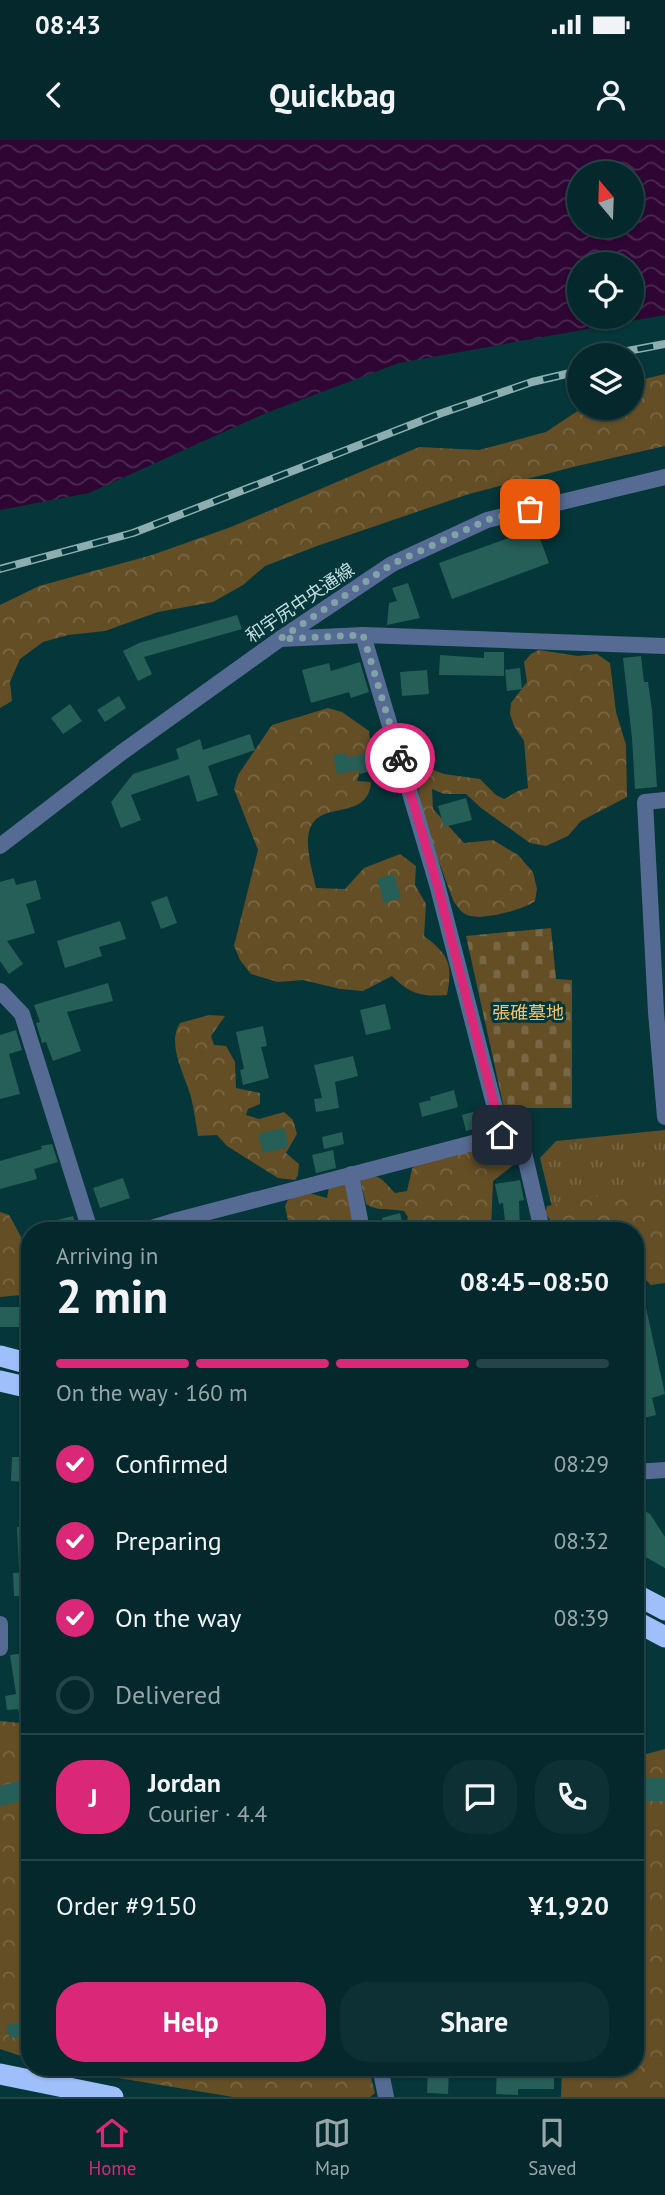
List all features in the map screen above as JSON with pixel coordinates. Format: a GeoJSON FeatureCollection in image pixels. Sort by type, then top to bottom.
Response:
{"type":"FeatureCollection","features":[{"type":"Feature","properties":{"kind":"highway"},"geometry":{"type":"LineString","coordinates":[[0,1356],[21,1362]]}},
{"type":"Feature","properties":{"kind":"highway"},"geometry":{"type":"LineString","coordinates":[[0,1381],[21,1386]]}},
{"type":"Feature","properties":{"kind":"highway"},"geometry":{"type":"LineString","coordinates":[[644,1599],[665,1610]]}},
{"type":"Feature","properties":{"kind":"highway"},"geometry":{"type":"LineString","coordinates":[[644,1626],[665,1637]]}},
{"type":"Feature","properties":{"kind":"highway"},"geometry":{"type":"LineString","coordinates":[[0,2074],[113,2097]]}},
{"type":"Feature","properties":{"kind":"street","name":"和宇尻中央通線"},"geometry":{"type":"LineString","coordinates":[[0,846],[121,753],[280,639],[392,564],[487,520],[665,477]]}},
{"type":"Feature","properties":{"kind":"street"},"geometry":{"type":"LineString","coordinates":[[280,639],[363,635],[665,646],[665,653]]}},
{"type":"Feature","properties":{"kind":"street"},"geometry":{"type":"LineString","coordinates":[[363,635],[437,884],[502,1135]]}},
{"type":"Feature","properties":{"kind":"street"},"geometry":{"type":"LineString","coordinates":[[665,800],[645,802],[658,906],[665,1117]]}},
{"type":"Feature","properties":{"kind":"street"},"geometry":{"type":"LineString","coordinates":[[0,991],[22,1014],[87,1222]]}},
{"type":"Feature","properties":{"kind":"street"},"geometry":{"type":"LineString","coordinates":[[174,1222],[519,1130],[540,1222]]}},
{"type":"Feature","properties":{"kind":"street"},"geometry":{"type":"LineString","coordinates":[[351,1174],[360,1222]]}},
{"type":"Feature","properties":{"kind":"street"},"geometry":{"type":"LineString","coordinates":[[644,1471],[665,1470]]}},
{"type":"Feature","properties":{"kind":"street"},"geometry":{"type":"LineString","coordinates":[[0,1624],[0,1648]]}},
{"type":"Feature","properties":{"kind":"street"},"geometry":{"type":"LineString","coordinates":[[382,2076],[386,2097]]}},
{"type":"Feature","properties":{"kind":"green space"},"geometry":{"type":"Polygon","coordinates":[[[665,374],[665,446],[469,494],[265,566],[243,585],[213,602],[158,612],[105,631],[68,635],[43,642],[20,659],[10,682],[12,701],[0,708],[0,605],[39,586],[152,555],[231,527],[419,447],[479,450],[546,432],[567,418],[644,420],[644,379],[665,374]]]}},
{"type":"Feature","properties":{"kind":"green space"},"geometry":{"type":"Polygon","coordinates":[[[539,650],[578,656],[597,654],[610,663],[616,712],[626,745],[627,797],[581,821],[568,836],[546,846],[530,843],[466,794],[444,794],[432,789],[433,809],[464,843],[493,840],[518,855],[533,872],[537,889],[535,901],[501,914],[471,916],[464,913],[454,902],[423,811],[417,776],[420,765],[444,774],[480,779],[504,799],[528,788],[524,741],[510,714],[511,703],[527,682],[524,662],[539,650]]]}},
{"type":"Feature","properties":{"kind":"green space"},"geometry":{"type":"Polygon","coordinates":[[[328,708],[342,712],[369,731],[370,739],[357,781],[371,782],[368,795],[361,802],[331,812],[314,822],[309,832],[308,845],[316,888],[345,889],[364,868],[400,854],[416,866],[415,885],[426,904],[424,936],[439,949],[447,961],[447,995],[416,993],[392,976],[363,991],[340,989],[303,980],[278,982],[251,974],[240,960],[234,946],[258,850],[234,789],[238,775],[272,725],[328,708]]]}},
{"type":"Feature","properties":{"kind":"green space","name":"張碓墓地"},"geometry":{"type":"Polygon","coordinates":[[[551,928],[556,979],[572,980],[572,1108],[504,1108],[466,936],[551,928]]]}},
{"type":"Feature","properties":{"kind":"green space"},"geometry":{"type":"Polygon","coordinates":[[[209,1015],[225,1016],[211,1036],[214,1045],[226,1046],[235,1062],[236,1088],[260,1093],[260,1104],[248,1109],[246,1115],[259,1119],[284,1112],[293,1120],[297,1134],[286,1153],[299,1164],[295,1180],[278,1178],[227,1146],[217,1135],[198,1136],[191,1097],[178,1060],[175,1040],[180,1023],[209,1015]]]}},
{"type":"Feature","properties":{"kind":"green space"},"geometry":{"type":"Polygon","coordinates":[[[665,1130],[665,1198],[554,1215],[540,1158],[556,1141],[665,1130]]]}},
{"type":"Feature","properties":{"kind":"green space"},"geometry":{"type":"Polygon","coordinates":[[[503,1143],[512,1152],[516,1163],[493,1181],[491,1222],[406,1222],[408,1217],[404,1211],[380,1209],[366,1204],[360,1179],[376,1177],[395,1193],[407,1191],[412,1169],[417,1161],[503,1143]]]}},
{"type":"Feature","properties":{"kind":"green space"},"geometry":{"type":"Polygon","coordinates":[[[340,1182],[347,1185],[353,1222],[288,1222],[285,1206],[288,1200],[305,1192],[327,1198],[329,1188],[340,1182]]]}},
{"type":"Feature","properties":{"kind":"green space"},"geometry":{"type":"Polygon","coordinates":[[[665,1189],[665,1283],[651,1285],[645,1279],[644,1222],[553,1222],[545,1213],[547,1206],[624,1191],[665,1189]]]}},
{"type":"Feature","properties":{"kind":"green space"},"geometry":{"type":"Polygon","coordinates":[[[0,1212],[9,1215],[21,1238],[21,1295],[0,1297],[0,1212]]]}},
{"type":"Feature","properties":{"kind":"green space"},"geometry":{"type":"Polygon","coordinates":[[[0,1721],[21,1723],[21,2056],[0,2049],[0,1721]]]}},
{"type":"Feature","properties":{"kind":"green space"},"geometry":{"type":"Polygon","coordinates":[[[665,1749],[665,2097],[561,2097],[562,2076],[644,2076],[644,1755],[665,1749]]]}},
{"type":"Feature","properties":{"kind":"green space"},"geometry":{"type":"Polygon","coordinates":[[[106,2076],[370,2076],[375,2093],[370,2097],[233,2097],[106,2076]]]}},
{"type":"Feature","properties":{"kind":"water"},"geometry":{"type":"Polygon","coordinates":[[[0,140],[665,140],[665,315],[644,319],[644,252],[567,252],[567,329],[587,329],[399,363],[266,413],[89,493],[0,510],[0,140]]]}},
{"type":"Feature","properties":{"kind":"building"},"geometry":{"type":"Polygon","coordinates":[[[536,528],[549,563],[452,599],[439,563],[536,528]]]}},
{"type":"Feature","properties":{"kind":"building"},"geometry":{"type":"Polygon","coordinates":[[[408,583],[420,618],[387,625],[389,603],[397,601],[392,588],[408,583]]]}},
{"type":"Feature","properties":{"kind":"building"},"geometry":{"type":"Polygon","coordinates":[[[237,615],[242,629],[144,657],[152,674],[138,681],[123,651],[139,643],[237,615]]]}},
{"type":"Feature","properties":{"kind":"building"},"geometry":{"type":"Polygon","coordinates":[[[484,652],[504,652],[504,676],[439,675],[440,655],[484,658],[484,652]]]}},
{"type":"Feature","properties":{"kind":"building"},"geometry":{"type":"Polygon","coordinates":[[[641,656],[644,682],[648,682],[652,710],[657,787],[635,789],[623,658],[641,656]]]}},
{"type":"Feature","properties":{"kind":"building"},"geometry":{"type":"Polygon","coordinates":[[[360,662],[369,692],[351,698],[349,692],[311,703],[302,670],[329,663],[331,671],[360,662]]]}},
{"type":"Feature","properties":{"kind":"building"},"geometry":{"type":"Polygon","coordinates":[[[520,668],[522,689],[507,691],[505,670],[520,668]]]}},
{"type":"Feature","properties":{"kind":"building"},"geometry":{"type":"Polygon","coordinates":[[[427,670],[429,694],[402,696],[400,672],[427,670]]]}},
{"type":"Feature","properties":{"kind":"building"},"geometry":{"type":"Polygon","coordinates":[[[119,696],[126,708],[105,722],[97,710],[119,696]]]}},
{"type":"Feature","properties":{"kind":"building"},"geometry":{"type":"Polygon","coordinates":[[[70,704],[82,721],[63,734],[51,718],[70,704]]]}},
{"type":"Feature","properties":{"kind":"building"},"geometry":{"type":"Polygon","coordinates":[[[250,734],[255,750],[208,766],[218,795],[197,802],[189,775],[131,795],[141,820],[121,828],[111,802],[133,774],[179,759],[176,749],[200,739],[203,750],[250,734]]]}},
{"type":"Feature","properties":{"kind":"building"},"geometry":{"type":"Polygon","coordinates":[[[384,748],[389,766],[360,774],[359,770],[337,774],[333,755],[346,753],[347,758],[384,748]]]}},
{"type":"Feature","properties":{"kind":"building"},"geometry":{"type":"Polygon","coordinates":[[[466,798],[472,820],[444,827],[438,806],[466,798]]]}},
{"type":"Feature","properties":{"kind":"building"},"geometry":{"type":"Polygon","coordinates":[[[394,874],[401,898],[384,903],[377,879],[394,874]]]}},
{"type":"Feature","properties":{"kind":"building"},"geometry":{"type":"Polygon","coordinates":[[[14,878],[16,885],[36,880],[41,899],[26,904],[35,933],[7,941],[23,964],[9,974],[0,961],[0,882],[14,878]]]}},
{"type":"Feature","properties":{"kind":"building"},"geometry":{"type":"Polygon","coordinates":[[[167,896],[177,923],[161,929],[151,902],[167,896]]]}},
{"type":"Feature","properties":{"kind":"building"},"geometry":{"type":"Polygon","coordinates":[[[120,921],[126,939],[99,947],[102,956],[65,968],[57,941],[120,921]]]}},
{"type":"Feature","properties":{"kind":"building"},"geometry":{"type":"Polygon","coordinates":[[[108,983],[113,1001],[67,1012],[81,1051],[53,1061],[46,1042],[42,1043],[36,1023],[40,1022],[34,1005],[108,983]]]}},
{"type":"Feature","properties":{"kind":"building"},"geometry":{"type":"Polygon","coordinates":[[[385,1004],[391,1029],[366,1035],[360,1010],[385,1004]]]}},
{"type":"Feature","properties":{"kind":"building"},"geometry":{"type":"Polygon","coordinates":[[[263,1026],[267,1046],[261,1047],[269,1078],[243,1085],[240,1070],[244,1069],[236,1032],[263,1026]]]}},
{"type":"Feature","properties":{"kind":"building"},"geometry":{"type":"Polygon","coordinates":[[[16,1030],[22,1050],[9,1054],[20,1094],[0,1099],[0,1035],[16,1030]]]}},
{"type":"Feature","properties":{"kind":"building"},"geometry":{"type":"Polygon","coordinates":[[[353,1056],[358,1076],[335,1082],[339,1108],[316,1112],[314,1099],[322,1098],[314,1065],[353,1056]]]}},
{"type":"Feature","properties":{"kind":"building"},"geometry":{"type":"Polygon","coordinates":[[[454,1090],[458,1107],[422,1117],[419,1103],[454,1090]]]}},
{"type":"Feature","properties":{"kind":"building"},"geometry":{"type":"Polygon","coordinates":[[[484,1109],[489,1125],[466,1131],[462,1115],[484,1109]]]}},
{"type":"Feature","properties":{"kind":"building"},"geometry":{"type":"Polygon","coordinates":[[[284,1128],[289,1147],[263,1153],[258,1134],[284,1128]]]}},
{"type":"Feature","properties":{"kind":"building"},"geometry":{"type":"Polygon","coordinates":[[[342,1132],[344,1144],[324,1149],[322,1137],[342,1132]]]}},
{"type":"Feature","properties":{"kind":"building"},"geometry":{"type":"Polygon","coordinates":[[[52,1144],[58,1162],[34,1169],[37,1179],[0,1189],[0,1161],[52,1144]]]}},
{"type":"Feature","properties":{"kind":"building"},"geometry":{"type":"Polygon","coordinates":[[[333,1150],[336,1168],[316,1173],[312,1155],[333,1150]]]}},
{"type":"Feature","properties":{"kind":"building"},"geometry":{"type":"Polygon","coordinates":[[[123,1178],[130,1198],[100,1208],[93,1188],[123,1178]]]}},
{"type":"Feature","properties":{"kind":"building"},"geometry":{"type":"Polygon","coordinates":[[[520,1180],[524,1200],[519,1201],[520,1222],[505,1222],[503,1203],[499,1204],[495,1184],[520,1180]]]}},
{"type":"Feature","properties":{"kind":"building"},"geometry":{"type":"Polygon","coordinates":[[[400,1213],[402,1222],[383,1222],[382,1218],[400,1213]]]}},
{"type":"Feature","properties":{"kind":"building"},"geometry":{"type":"Polygon","coordinates":[[[73,1216],[75,1222],[50,1222],[73,1216]]]}},
{"type":"Feature","properties":{"kind":"building"},"geometry":{"type":"Polygon","coordinates":[[[644,1299],[665,1394],[652,1398],[656,1415],[644,1418],[644,1299]]]}},
{"type":"Feature","properties":{"kind":"building"},"geometry":{"type":"Polygon","coordinates":[[[0,1307],[19,1307],[19,1327],[0,1327],[0,1307]]]}},
{"type":"Feature","properties":{"kind":"building"},"geometry":{"type":"Polygon","coordinates":[[[12,1457],[21,1457],[21,1482],[11,1481],[12,1457]]]}},
{"type":"Feature","properties":{"kind":"building"},"geometry":{"type":"Polygon","coordinates":[[[644,1510],[650,1514],[665,1537],[665,1568],[644,1556],[644,1510]]]}},
{"type":"Feature","properties":{"kind":"building"},"geometry":{"type":"Polygon","coordinates":[[[17,1527],[21,1527],[21,1569],[19,1569],[17,1527]]]}},
{"type":"Feature","properties":{"kind":"building"},"geometry":{"type":"Polygon","coordinates":[[[13,1573],[21,1573],[21,1596],[14,1596],[13,1573]]]}},
{"type":"Feature","properties":{"kind":"building"},"geometry":{"type":"Polygon","coordinates":[[[21,1653],[21,1719],[18,1709],[7,1710],[5,1696],[16,1694],[10,1655],[21,1653]]]}},
{"type":"Feature","properties":{"kind":"building"},"geometry":{"type":"Polygon","coordinates":[[[644,1778],[665,1778],[665,1801],[644,1801],[644,1778]]]}},
{"type":"Feature","properties":{"kind":"building"},"geometry":{"type":"Polygon","coordinates":[[[21,1780],[21,1801],[0,1806],[0,1786],[21,1780]]]}},
{"type":"Feature","properties":{"kind":"building"},"geometry":{"type":"Polygon","coordinates":[[[21,2023],[21,2036],[9,2038],[7,2025],[21,2023]]]}},
{"type":"Feature","properties":{"kind":"building"},"geometry":{"type":"Polygon","coordinates":[[[428,2076],[449,2076],[448,2094],[427,2093],[428,2076]]]}},
{"type":"Feature","properties":{"kind":"building"},"geometry":{"type":"Polygon","coordinates":[[[497,2076],[554,2076],[554,2089],[518,2089],[518,2095],[496,2094],[497,2076]]]}},
{"type":"Feature","properties":{"kind":"railway"},"geometry":{"type":"LineString","coordinates":[[644,348],[665,344]]}},
{"type":"Feature","properties":{"kind":"railway"},"geometry":{"type":"LineString","coordinates":[[0,569],[133,533],[439,414],[532,382],[567,374]]}},
{"type":"Feature","properties":{"kind":"way so far"},"geometry":{"type":"LineString","coordinates":[[400,758],[363,635],[280,639],[392,564],[487,520],[530,509]]}},
{"type":"Feature","properties":{"kind":"route"},"geometry":{"type":"LineString","coordinates":[[400,758],[437,884],[502,1135]]}}]}
